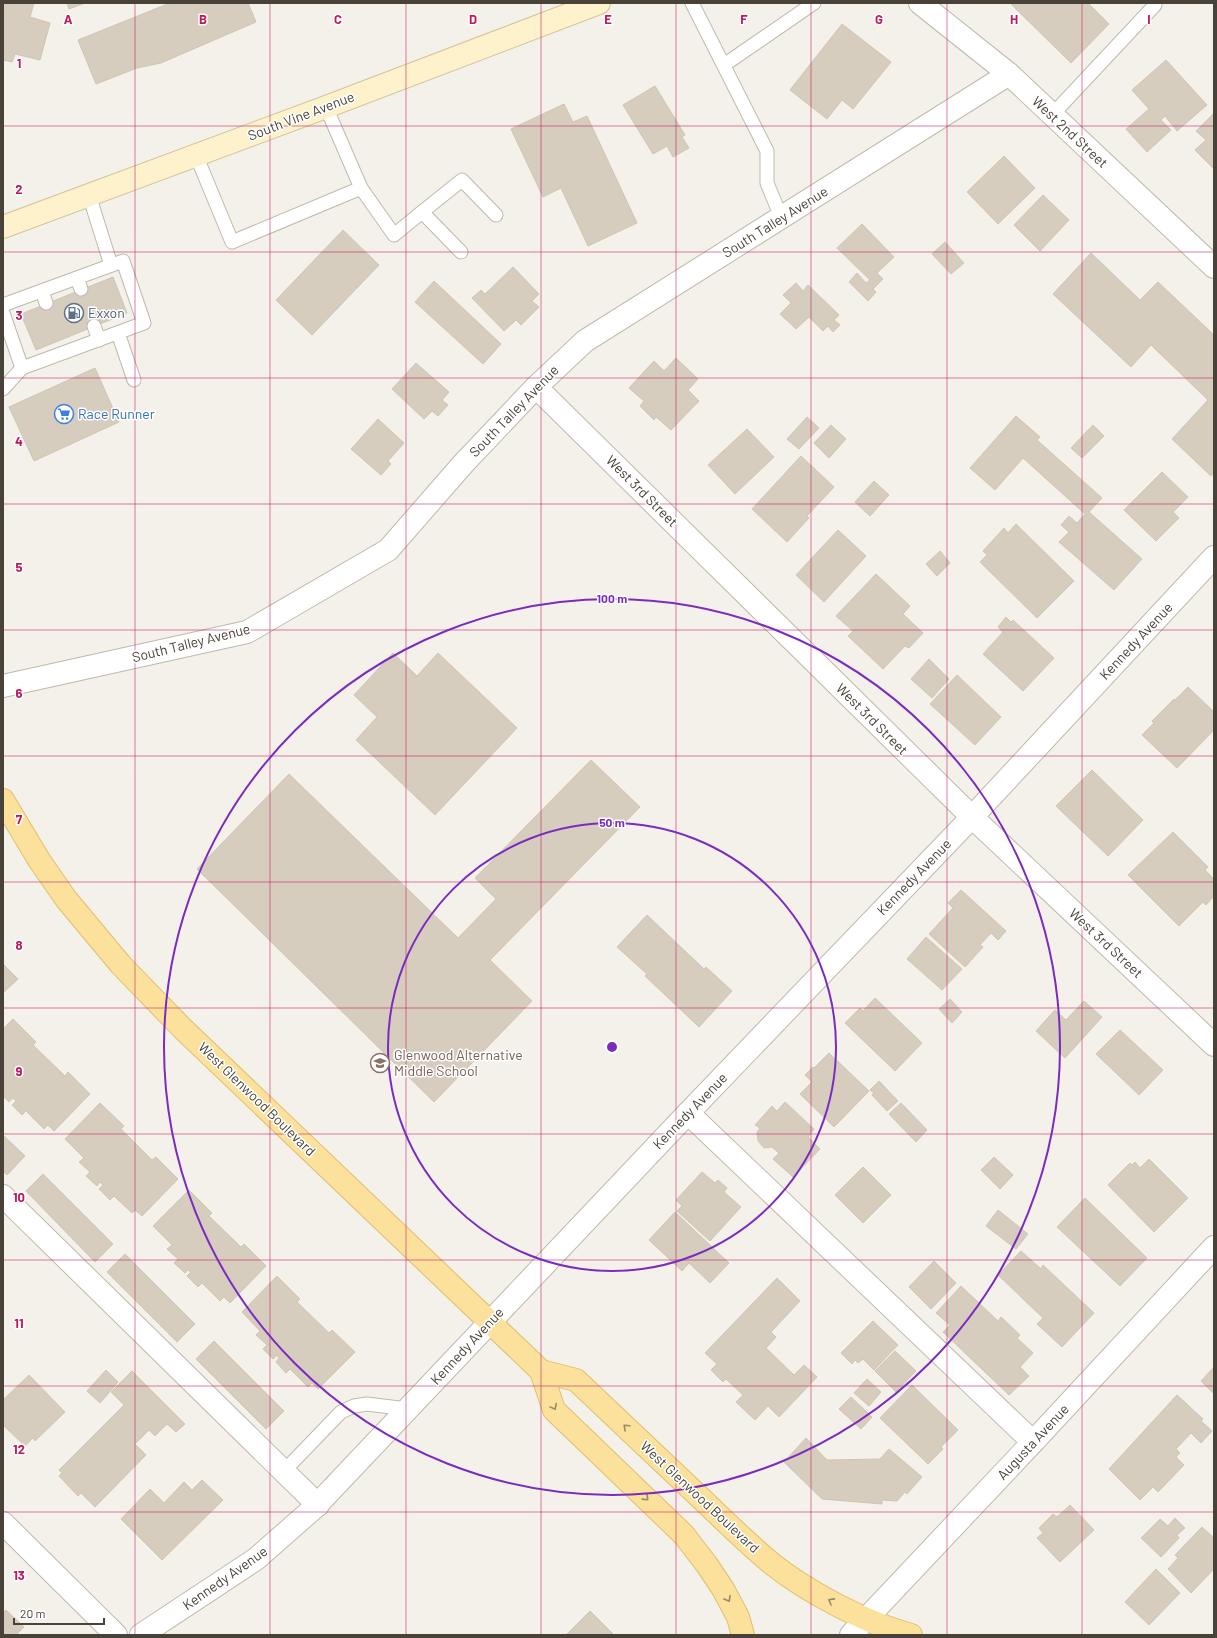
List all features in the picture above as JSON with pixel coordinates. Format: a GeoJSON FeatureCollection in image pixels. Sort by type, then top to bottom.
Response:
{"type":"FeatureCollection","features":[{"type":"Feature","properties":{"kind":"main road","name":"South Vine Avenue"},"geometry":{"type":"LineString","coordinates":[[3,227],[196,156],[599,3]]}},
{"type":"Feature","properties":{"kind":"main road","name":"West Glenwood Boulevard"},"geometry":{"type":"LineString","coordinates":[[3,800],[39,860],[66,899],[121,965],[182,1028],[541,1371],[554,1410],[684,1535],[707,1565],[723,1589],[738,1617],[743,1635]]}},
{"type":"Feature","properties":{"kind":"main road","name":"West Glenwood Boulevard"},"geometry":{"type":"LineString","coordinates":[[541,1371],[576,1380],[772,1563],[806,1587],[866,1619],[911,1635]]}},
{"type":"Feature","properties":{"kind":"street","name":"West 2nd Street"},"geometry":{"type":"LineString","coordinates":[[920,3],[1009,74],[1214,267]]}},
{"type":"Feature","properties":{"kind":"street","name":"South Talley Avenue"},"geometry":{"type":"LineString","coordinates":[[3,686],[248,632],[388,550],[463,464],[536,387],[585,341],[1009,74]]}},
{"type":"Feature","properties":{"kind":"street","name":"West 3rd Street"},"geometry":{"type":"LineString","coordinates":[[536,387],[972,817],[1214,1045]]}},
{"type":"Feature","properties":{"kind":"street","name":"Kennedy Avenue"},"geometry":{"type":"LineString","coordinates":[[141,1635],[256,1559],[318,1505],[489,1322],[972,817],[1214,557]]}},
{"type":"Feature","properties":{"kind":"street"},"geometry":{"type":"LineString","coordinates":[[688,1113],[1033,1442]]}},
{"type":"Feature","properties":{"kind":"street"},"geometry":{"type":"LineString","coordinates":[[3,1196],[318,1505]]}},
{"type":"Feature","properties":{"kind":"street","name":"Augusta Avenue"},"geometry":{"type":"LineString","coordinates":[[851,1635],[1214,1247]]}},
{"type":"Feature","properties":{"kind":"street"},"geometry":{"type":"LineString","coordinates":[[3,1523],[116,1635]]}},
{"type":"Feature","properties":{"kind":"lane"},"geometry":{"type":"LineString","coordinates":[[692,3],[767,151],[767,183],[781,217]]}},
{"type":"Feature","properties":{"kind":"lane"},"geometry":{"type":"LineString","coordinates":[[724,65],[814,3]]}},
{"type":"Feature","properties":{"kind":"lane"},"geometry":{"type":"LineString","coordinates":[[1052,114],[1155,5],[1153,3]]}},
{"type":"Feature","properties":{"kind":"lane"},"geometry":{"type":"LineString","coordinates":[[326,107],[361,188],[394,235],[462,180],[496,215]]}},
{"type":"Feature","properties":{"kind":"lane"},"geometry":{"type":"LineString","coordinates":[[196,156],[232,242],[361,188]]}},
{"type":"Feature","properties":{"kind":"lane"},"geometry":{"type":"LineString","coordinates":[[89,195],[111,265]]}},
{"type":"Feature","properties":{"kind":"lane"},"geometry":{"type":"LineString","coordinates":[[422,212],[462,252]]}},
{"type":"Feature","properties":{"kind":"lane"},"geometry":{"type":"LineString","coordinates":[[3,305],[44,297],[79,284],[111,265],[123,261],[144,323],[99,340],[63,346],[22,368],[3,389]]}},
{"type":"Feature","properties":{"kind":"lane"},"geometry":{"type":"LineString","coordinates":[[3,313],[22,368]]}},
{"type":"Feature","properties":{"kind":"lane"},"geometry":{"type":"LineString","coordinates":[[94,326],[99,340]]}},
{"type":"Feature","properties":{"kind":"lane"},"geometry":{"type":"LineString","coordinates":[[118,333],[134,380]]}},
{"type":"Feature","properties":{"kind":"lane"},"geometry":{"type":"LineString","coordinates":[[284,1471],[341,1412],[354,1406],[367,1404],[407,1409]]}},
{"type":"Feature","properties":{"kind":"building"},"geometry":{"type":"Polygon","coordinates":[[[3,3],[34,3],[30,17],[50,23],[40,60],[15,54],[12,62],[3,60],[3,3]]]}},
{"type":"Feature","properties":{"kind":"building"},"geometry":{"type":"Polygon","coordinates":[[[67,3],[85,3],[69,9],[67,3]]]}},
{"type":"Feature","properties":{"kind":"building"},"geometry":{"type":"Polygon","coordinates":[[[170,3],[248,3],[256,22],[161,63],[137,68],[96,84],[78,40],[170,3]]]}},
{"type":"Feature","properties":{"kind":"building"},"geometry":{"type":"Polygon","coordinates":[[[1010,3],[1088,3],[1109,24],[1071,63],[1010,3]]]}},
{"type":"Feature","properties":{"kind":"building"},"geometry":{"type":"Polygon","coordinates":[[[842,24],[891,62],[853,109],[842,100],[827,119],[790,90],[842,24]]]}},
{"type":"Feature","properties":{"kind":"building"},"geometry":{"type":"Polygon","coordinates":[[[1166,60],[1207,105],[1177,131],[1165,116],[1161,120],[1171,130],[1147,152],[1126,129],[1149,109],[1132,90],[1166,60]]]}},
{"type":"Feature","properties":{"kind":"building"},"geometry":{"type":"Polygon","coordinates":[[[655,86],[685,135],[682,137],[689,148],[673,157],[667,146],[653,154],[623,105],[655,86]]]}},
{"type":"Feature","properties":{"kind":"building"},"geometry":{"type":"Polygon","coordinates":[[[564,104],[573,122],[587,116],[637,223],[588,246],[561,188],[543,197],[511,129],[564,104]]]}},
{"type":"Feature","properties":{"kind":"building"},"geometry":{"type":"Polygon","coordinates":[[[1214,113],[1214,169],[1195,150],[1206,140],[1196,131],[1214,113]]]}},
{"type":"Feature","properties":{"kind":"building"},"geometry":{"type":"Polygon","coordinates":[[[1004,156],[1035,188],[998,224],[967,192],[1004,156]]]}},
{"type":"Feature","properties":{"kind":"building"},"geometry":{"type":"Polygon","coordinates":[[[1043,195],[1069,220],[1040,251],[1014,225],[1043,195]]]}},
{"type":"Feature","properties":{"kind":"building"},"geometry":{"type":"Polygon","coordinates":[[[862,224],[894,257],[877,273],[883,279],[873,289],[876,292],[868,301],[849,282],[857,273],[866,283],[870,280],[837,248],[862,224]]]}},
{"type":"Feature","properties":{"kind":"building"},"geometry":{"type":"Polygon","coordinates":[[[343,230],[379,265],[312,335],[276,300],[343,230]]]}},
{"type":"Feature","properties":{"kind":"building"},"geometry":{"type":"Polygon","coordinates":[[[945,242],[964,263],[951,274],[932,254],[945,242]]]}},
{"type":"Feature","properties":{"kind":"building"},"geometry":{"type":"Polygon","coordinates":[[[1091,253],[1140,300],[1158,282],[1214,335],[1214,472],[1211,476],[1172,439],[1208,400],[1151,345],[1131,367],[1053,294],[1091,253]]]}},
{"type":"Feature","properties":{"kind":"building"},"geometry":{"type":"Polygon","coordinates":[[[513,267],[539,294],[532,301],[539,307],[521,325],[516,320],[504,331],[472,298],[481,290],[485,294],[513,267]]]}},
{"type":"Feature","properties":{"kind":"building","name":"Exxon"},"geometry":{"type":"Polygon","coordinates":[[[113,277],[127,313],[36,350],[21,314],[113,277]]]}},
{"type":"Feature","properties":{"kind":"building"},"geometry":{"type":"Polygon","coordinates":[[[434,281],[501,344],[483,364],[415,302],[434,281]]]}},
{"type":"Feature","properties":{"kind":"building"},"geometry":{"type":"Polygon","coordinates":[[[796,283],[803,291],[808,285],[839,315],[834,320],[840,325],[833,332],[828,326],[823,331],[809,317],[796,329],[780,314],[791,303],[783,295],[796,283]]]}},
{"type":"Feature","properties":{"kind":"building"},"geometry":{"type":"Polygon","coordinates":[[[676,358],[698,379],[688,390],[699,401],[671,430],[656,417],[654,420],[640,406],[644,401],[629,388],[654,361],[664,371],[676,358]]]}},
{"type":"Feature","properties":{"kind":"building"},"geometry":{"type":"Polygon","coordinates":[[[416,363],[449,392],[442,400],[448,405],[438,416],[432,411],[424,419],[392,389],[416,363]]]}},
{"type":"Feature","properties":{"kind":"building","name":"Race Runner"},"geometry":{"type":"Polygon","coordinates":[[[95,368],[119,422],[34,461],[9,407],[95,368]]]}},
{"type":"Feature","properties":{"kind":"building"},"geometry":{"type":"Polygon","coordinates":[[[1016,416],[1040,437],[1037,440],[1102,498],[1089,512],[1142,559],[1114,590],[1059,542],[1069,532],[1061,525],[1069,516],[1077,523],[1085,514],[1023,458],[995,490],[970,468],[1016,416]]]}},
{"type":"Feature","properties":{"kind":"building"},"geometry":{"type":"Polygon","coordinates":[[[807,417],[819,428],[799,449],[787,439],[807,417]]]}},
{"type":"Feature","properties":{"kind":"building"},"geometry":{"type":"Polygon","coordinates":[[[378,419],[404,443],[388,461],[391,464],[381,475],[351,449],[378,419]]]}},
{"type":"Feature","properties":{"kind":"building"},"geometry":{"type":"Polygon","coordinates":[[[831,425],[846,439],[829,458],[814,443],[831,425]]]}},
{"type":"Feature","properties":{"kind":"building"},"geometry":{"type":"Polygon","coordinates":[[[1093,425],[1104,436],[1082,458],[1071,448],[1093,425]]]}},
{"type":"Feature","properties":{"kind":"building"},"geometry":{"type":"Polygon","coordinates":[[[747,429],[774,457],[735,494],[708,465],[747,429]]]}},
{"type":"Feature","properties":{"kind":"building"},"geometry":{"type":"Polygon","coordinates":[[[801,456],[834,487],[807,516],[809,518],[787,542],[752,509],[801,456]]]}},
{"type":"Feature","properties":{"kind":"building"},"geometry":{"type":"Polygon","coordinates":[[[1162,472],[1188,497],[1173,512],[1179,518],[1156,541],[1124,510],[1162,472]]]}},
{"type":"Feature","properties":{"kind":"building"},"geometry":{"type":"Polygon","coordinates":[[[874,481],[889,495],[870,516],[855,502],[874,481]]]}},
{"type":"Feature","properties":{"kind":"building"},"geometry":{"type":"Polygon","coordinates":[[[1016,524],[1074,581],[1037,618],[980,562],[987,555],[983,551],[1004,528],[1008,533],[1016,524]]]}},
{"type":"Feature","properties":{"kind":"building"},"geometry":{"type":"Polygon","coordinates":[[[838,530],[866,556],[824,602],[796,575],[838,530]]]}},
{"type":"Feature","properties":{"kind":"building"},"geometry":{"type":"Polygon","coordinates":[[[940,551],[950,563],[937,576],[926,564],[940,551]]]}},
{"type":"Feature","properties":{"kind":"building"},"geometry":{"type":"Polygon","coordinates":[[[876,574],[910,606],[903,614],[923,633],[909,648],[905,646],[883,669],[848,636],[853,631],[836,616],[876,574]]]}},
{"type":"Feature","properties":{"kind":"building"},"geometry":{"type":"Polygon","coordinates":[[[1006,617],[1011,622],[1013,620],[1054,658],[1023,691],[983,654],[1003,632],[998,627],[1006,617]]]}},
{"type":"Feature","properties":{"kind":"building"},"geometry":{"type":"Polygon","coordinates":[[[393,653],[417,676],[438,653],[517,728],[435,815],[356,740],[377,717],[354,695],[393,653]]]}},
{"type":"Feature","properties":{"kind":"building"},"geometry":{"type":"Polygon","coordinates":[[[929,659],[949,679],[932,698],[911,679],[929,659]]]}},
{"type":"Feature","properties":{"kind":"building"},"geometry":{"type":"Polygon","coordinates":[[[957,675],[1001,717],[975,745],[930,704],[957,675]]]}},
{"type":"Feature","properties":{"kind":"building"},"geometry":{"type":"Polygon","coordinates":[[[1188,687],[1214,712],[1214,730],[1177,768],[1142,735],[1154,723],[1152,721],[1188,687]]]}},
{"type":"Feature","properties":{"kind":"building"},"geometry":{"type":"Polygon","coordinates":[[[591,760],[640,807],[490,960],[532,1001],[434,1102],[197,869],[289,774],[458,938],[496,899],[475,878],[591,760]]]}},
{"type":"Feature","properties":{"kind":"building"},"geometry":{"type":"Polygon","coordinates":[[[1092,770],[1143,820],[1108,856],[1056,806],[1092,770]]]}},
{"type":"Feature","properties":{"kind":"building"},"geometry":{"type":"Polygon","coordinates":[[[1173,832],[1208,867],[1205,870],[1214,879],[1214,896],[1206,905],[1203,902],[1179,926],[1128,875],[1173,832]]]}},
{"type":"Feature","properties":{"kind":"building"},"geometry":{"type":"Polygon","coordinates":[[[961,890],[1006,931],[998,940],[991,933],[980,945],[983,947],[965,967],[929,934],[953,908],[948,903],[961,890]]]}},
{"type":"Feature","properties":{"kind":"building"},"geometry":{"type":"Polygon","coordinates":[[[647,915],[704,969],[706,967],[732,991],[699,1027],[645,976],[647,974],[617,947],[647,915]]]}},
{"type":"Feature","properties":{"kind":"building"},"geometry":{"type":"Polygon","coordinates":[[[926,937],[962,969],[942,990],[907,959],[926,937]]]}},
{"type":"Feature","properties":{"kind":"building"},"geometry":{"type":"Polygon","coordinates":[[[3,964],[18,979],[3,993],[3,964]]]}},
{"type":"Feature","properties":{"kind":"building"},"geometry":{"type":"Polygon","coordinates":[[[875,998],[922,1043],[895,1071],[845,1023],[860,1008],[863,1011],[875,998]]]}},
{"type":"Feature","properties":{"kind":"building"},"geometry":{"type":"Polygon","coordinates":[[[950,999],[962,1012],[952,1023],[939,1009],[950,999]]]}},
{"type":"Feature","properties":{"kind":"building"},"geometry":{"type":"Polygon","coordinates":[[[1084,1001],[1102,1017],[1065,1058],[1036,1031],[1055,1010],[1066,1020],[1084,1001]]]}},
{"type":"Feature","properties":{"kind":"building"},"geometry":{"type":"Polygon","coordinates":[[[13,1019],[36,1042],[33,1045],[65,1076],[68,1072],[90,1094],[54,1131],[48,1125],[44,1129],[26,1111],[22,1115],[12,1105],[16,1101],[13,1098],[9,1102],[3,1096],[3,1029],[13,1019]]]}},
{"type":"Feature","properties":{"kind":"building"},"geometry":{"type":"Polygon","coordinates":[[[1120,1030],[1163,1070],[1139,1095],[1096,1054],[1120,1030]]]}},
{"type":"Feature","properties":{"kind":"building"},"geometry":{"type":"Polygon","coordinates":[[[829,1053],[869,1091],[834,1127],[800,1094],[812,1082],[805,1075],[829,1053]]]}},
{"type":"Feature","properties":{"kind":"building"},"geometry":{"type":"Polygon","coordinates":[[[879,1081],[898,1101],[887,1111],[872,1095],[874,1093],[870,1090],[879,1081]]]}},
{"type":"Feature","properties":{"kind":"building"},"geometry":{"type":"Polygon","coordinates":[[[785,1102],[814,1129],[808,1137],[820,1149],[793,1177],[773,1159],[779,1153],[772,1147],[764,1148],[758,1141],[757,1132],[760,1128],[755,1125],[772,1106],[777,1111],[785,1102]]]}},
{"type":"Feature","properties":{"kind":"building"},"geometry":{"type":"Polygon","coordinates":[[[100,1103],[124,1126],[121,1129],[152,1160],[156,1157],[178,1179],[142,1216],[135,1210],[132,1213],[114,1196],[110,1200],[99,1189],[103,1185],[100,1182],[97,1186],[86,1176],[90,1172],[79,1162],[84,1158],[65,1139],[100,1103]]]}},
{"type":"Feature","properties":{"kind":"building"},"geometry":{"type":"Polygon","coordinates":[[[901,1103],[927,1130],[916,1142],[889,1114],[901,1103]]]}},
{"type":"Feature","properties":{"kind":"building"},"geometry":{"type":"Polygon","coordinates":[[[3,1135],[25,1156],[7,1175],[3,1171],[3,1135]]]}},
{"type":"Feature","properties":{"kind":"building"},"geometry":{"type":"Polygon","coordinates":[[[994,1157],[1013,1175],[1000,1189],[981,1170],[994,1157]]]}},
{"type":"Feature","properties":{"kind":"building"},"geometry":{"type":"Polygon","coordinates":[[[1149,1159],[1188,1198],[1154,1232],[1108,1185],[1130,1163],[1132,1165],[1135,1162],[1140,1168],[1149,1159]]]}},
{"type":"Feature","properties":{"kind":"building"},"geometry":{"type":"Polygon","coordinates":[[[863,1167],[891,1195],[863,1223],[835,1195],[863,1167]]]}},
{"type":"Feature","properties":{"kind":"building"},"geometry":{"type":"Polygon","coordinates":[[[702,1172],[715,1183],[718,1180],[727,1188],[724,1192],[741,1207],[710,1241],[677,1211],[682,1206],[676,1200],[702,1172]]]}},
{"type":"Feature","properties":{"kind":"building"},"geometry":{"type":"Polygon","coordinates":[[[43,1174],[113,1244],[95,1262],[26,1191],[43,1174]]]}},
{"type":"Feature","properties":{"kind":"building"},"geometry":{"type":"Polygon","coordinates":[[[189,1190],[212,1213],[209,1216],[241,1247],[244,1244],[266,1266],[230,1303],[224,1297],[220,1301],[202,1283],[198,1287],[187,1276],[191,1272],[188,1270],[185,1273],[174,1263],[178,1259],[167,1249],[172,1245],[153,1226],[189,1190]]]}},
{"type":"Feature","properties":{"kind":"building"},"geometry":{"type":"Polygon","coordinates":[[[1085,1198],[1147,1258],[1120,1286],[1057,1227],[1085,1198]]]}},
{"type":"Feature","properties":{"kind":"building"},"geometry":{"type":"Polygon","coordinates":[[[998,1210],[1028,1234],[1016,1249],[986,1226],[998,1210]]]}},
{"type":"Feature","properties":{"kind":"building"},"geometry":{"type":"Polygon","coordinates":[[[675,1212],[729,1263],[710,1283],[689,1263],[682,1271],[649,1240],[675,1212]]]}},
{"type":"Feature","properties":{"kind":"building"},"geometry":{"type":"Polygon","coordinates":[[[1021,1251],[1041,1269],[1043,1265],[1094,1313],[1062,1347],[1037,1324],[1043,1318],[998,1275],[1021,1251]]]}},
{"type":"Feature","properties":{"kind":"building"},"geometry":{"type":"Polygon","coordinates":[[[125,1254],[195,1324],[177,1342],[107,1272],[125,1254]]]}},
{"type":"Feature","properties":{"kind":"building"},"geometry":{"type":"Polygon","coordinates":[[[934,1261],[956,1283],[931,1309],[909,1287],[934,1261]]]}},
{"type":"Feature","properties":{"kind":"building"},"geometry":{"type":"Polygon","coordinates":[[[277,1276],[300,1299],[297,1302],[329,1333],[332,1330],[355,1352],[318,1389],[312,1383],[308,1387],[290,1369],[286,1373],[276,1362],[279,1358],[277,1355],[273,1359],[263,1349],[267,1345],[256,1335],[260,1331],[242,1312],[277,1276]]]}},
{"type":"Feature","properties":{"kind":"building"},"geometry":{"type":"Polygon","coordinates":[[[777,1278],[800,1301],[771,1332],[776,1337],[766,1348],[794,1375],[804,1365],[817,1377],[779,1417],[768,1406],[755,1420],[736,1402],[743,1395],[726,1379],[723,1382],[711,1370],[717,1364],[705,1353],[777,1278]]]}},
{"type":"Feature","properties":{"kind":"building"},"geometry":{"type":"Polygon","coordinates":[[[961,1286],[998,1321],[1001,1317],[1020,1335],[1017,1338],[1033,1353],[1020,1367],[1029,1376],[1009,1395],[943,1332],[950,1325],[936,1313],[961,1286]]]}},
{"type":"Feature","properties":{"kind":"building"},"geometry":{"type":"Polygon","coordinates":[[[873,1321],[898,1345],[874,1370],[863,1359],[858,1363],[855,1360],[852,1364],[841,1353],[873,1321]]]}},
{"type":"Feature","properties":{"kind":"building"},"geometry":{"type":"Polygon","coordinates":[[[214,1341],[284,1411],[266,1429],[196,1359],[214,1341]]]}},
{"type":"Feature","properties":{"kind":"building"},"geometry":{"type":"Polygon","coordinates":[[[895,1351],[916,1371],[896,1392],[875,1371],[895,1351]]]}},
{"type":"Feature","properties":{"kind":"building"},"geometry":{"type":"Polygon","coordinates":[[[1214,1367],[1214,1394],[1201,1381],[1214,1367]]]}},
{"type":"Feature","properties":{"kind":"building"},"geometry":{"type":"Polygon","coordinates":[[[106,1370],[118,1382],[100,1403],[87,1391],[106,1370]]]}},
{"type":"Feature","properties":{"kind":"building"},"geometry":{"type":"Polygon","coordinates":[[[132,1371],[185,1424],[176,1432],[167,1424],[155,1436],[149,1430],[135,1444],[146,1455],[95,1507],[81,1493],[78,1496],[59,1476],[62,1473],[59,1470],[124,1405],[111,1392],[132,1371]]]}},
{"type":"Feature","properties":{"kind":"building"},"geometry":{"type":"Polygon","coordinates":[[[29,1375],[65,1412],[35,1441],[33,1438],[25,1446],[3,1425],[3,1400],[29,1375]]]}},
{"type":"Feature","properties":{"kind":"building"},"geometry":{"type":"Polygon","coordinates":[[[867,1379],[881,1392],[869,1406],[854,1393],[867,1379]]]}},
{"type":"Feature","properties":{"kind":"building"},"geometry":{"type":"Polygon","coordinates":[[[912,1385],[958,1430],[941,1447],[943,1449],[928,1464],[880,1418],[912,1385]]]}},
{"type":"Feature","properties":{"kind":"building"},"geometry":{"type":"Polygon","coordinates":[[[1177,1395],[1203,1419],[1201,1421],[1212,1431],[1201,1443],[1191,1433],[1176,1449],[1180,1453],[1176,1457],[1184,1465],[1158,1492],[1153,1487],[1140,1500],[1109,1469],[1177,1395]]]}},
{"type":"Feature","properties":{"kind":"building"},"geometry":{"type":"Polygon","coordinates":[[[851,1397],[872,1417],[861,1429],[839,1409],[851,1397]]]}},
{"type":"Feature","properties":{"kind":"building"},"geometry":{"type":"Polygon","coordinates":[[[806,1438],[827,1460],[880,1459],[889,1449],[922,1477],[907,1494],[905,1492],[897,1501],[882,1500],[882,1504],[822,1499],[784,1462],[806,1438]]]}},
{"type":"Feature","properties":{"kind":"building"},"geometry":{"type":"Polygon","coordinates":[[[202,1480],[223,1500],[162,1560],[121,1519],[150,1489],[164,1503],[184,1482],[192,1490],[202,1480]]]}},
{"type":"Feature","properties":{"kind":"building"},"geometry":{"type":"Polygon","coordinates":[[[1070,1505],[1094,1530],[1060,1562],[1037,1538],[1043,1533],[1039,1528],[1053,1514],[1057,1517],[1070,1505]]]}},
{"type":"Feature","properties":{"kind":"building"},"geometry":{"type":"Polygon","coordinates":[[[1175,1518],[1185,1528],[1177,1535],[1179,1538],[1161,1557],[1141,1538],[1160,1519],[1168,1526],[1175,1518]]]}},
{"type":"Feature","properties":{"kind":"building"},"geometry":{"type":"Polygon","coordinates":[[[1202,1527],[1214,1538],[1214,1572],[1213,1570],[1191,1593],[1168,1569],[1178,1558],[1175,1555],[1202,1527]]]}},
{"type":"Feature","properties":{"kind":"building"},"geometry":{"type":"Polygon","coordinates":[[[1156,1569],[1180,1593],[1149,1625],[1125,1602],[1156,1569]]]}},
{"type":"Feature","properties":{"kind":"building"},"geometry":{"type":"Polygon","coordinates":[[[6,1610],[24,1627],[16,1635],[3,1635],[3,1613],[6,1610]]]}},
{"type":"Feature","properties":{"kind":"building"},"geometry":{"type":"Polygon","coordinates":[[[590,1611],[614,1635],[566,1635],[590,1611]]]}},
{"type":"Feature","properties":{"kind":"place","name":"Exxon"},"geometry":{"type":"Point","coordinates":[74,313]}},
{"type":"Feature","properties":{"kind":"place","name":"Race Runner"},"geometry":{"type":"Point","coordinates":[64,414]}},
{"type":"Feature","properties":{"kind":"place","name":"Glenwood Alternative Middle School"},"geometry":{"type":"Point","coordinates":[380,1063]}}]}
